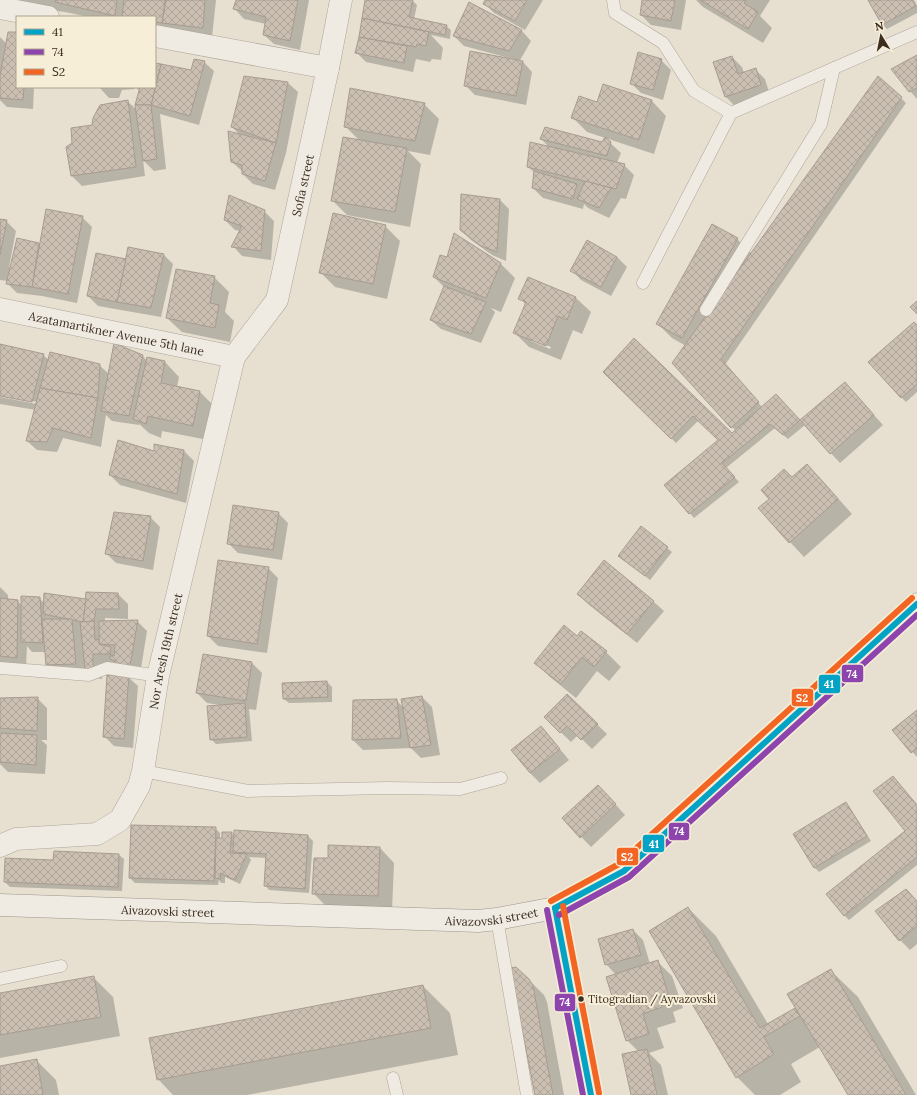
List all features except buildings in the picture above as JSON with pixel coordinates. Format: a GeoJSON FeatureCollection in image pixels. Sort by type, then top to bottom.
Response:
{"type":"FeatureCollection","features":[{"type":"Feature","properties":{"kind":"street","name":"Sofia street"},"geometry":{"type":"LineString","coordinates":[[234,357],[277,300],[342,0]]}},
{"type":"Feature","properties":{"kind":"street"},"geometry":{"type":"LineString","coordinates":[[0,8],[43,16]]}},
{"type":"Feature","properties":{"kind":"street"},"geometry":{"type":"LineString","coordinates":[[156,36],[328,68]]}},
{"type":"Feature","properties":{"kind":"street","name":"Azatamartikner Avenue 5th lane"},"geometry":{"type":"LineString","coordinates":[[0,309],[234,357]]}},
{"type":"Feature","properties":{"kind":"street","name":"Nor Aresh 19th street"},"geometry":{"type":"LineString","coordinates":[[0,846],[16,839],[97,834],[120,820],[139,786],[158,676],[234,357]]}},
{"type":"Feature","properties":{"kind":"street","name":"Aivazovski street"},"geometry":{"type":"LineString","coordinates":[[0,905],[478,921],[555,908],[624,871],[917,604]]}},
{"type":"Feature","properties":{"kind":"street"},"geometry":{"type":"LineString","coordinates":[[555,908],[591,1095]]}},
{"type":"Feature","properties":{"kind":"lane"},"geometry":{"type":"LineString","coordinates":[[613,0],[615,13],[663,43],[694,91],[731,113]]}},
{"type":"Feature","properties":{"kind":"lane"},"geometry":{"type":"LineString","coordinates":[[643,283],[731,113],[917,32]]}},
{"type":"Feature","properties":{"kind":"lane"},"geometry":{"type":"LineString","coordinates":[[706,310],[821,124],[834,68]]}},
{"type":"Feature","properties":{"kind":"lane"},"geometry":{"type":"LineString","coordinates":[[0,668],[89,675],[107,668],[158,676]]}},
{"type":"Feature","properties":{"kind":"lane"},"geometry":{"type":"LineString","coordinates":[[142,771],[248,791],[388,788],[460,789],[501,778]]}},
{"type":"Feature","properties":{"kind":"lane"},"geometry":{"type":"LineString","coordinates":[[497,919],[527,1095]]}},
{"type":"Feature","properties":{"kind":"lane"},"geometry":{"type":"LineString","coordinates":[[0,979],[61,966]]}},
{"type":"Feature","properties":{"kind":"lane"},"geometry":{"type":"LineString","coordinates":[[394,1078],[397,1095]]}},
{"type":"Feature","properties":{"kind":"transit line","name":"Տ2"},"geometry":{"type":"LineString","coordinates":[[551,901],[619,864],[912,598]]}},
{"type":"Feature","properties":{"kind":"transit line","name":"41"},"geometry":{"type":"LineString","coordinates":[[555,908],[624,871],[917,604]]}},
{"type":"Feature","properties":{"kind":"transit line","name":"74"},"geometry":{"type":"LineString","coordinates":[[559,915],[629,877],[917,615]]}},
{"type":"Feature","properties":{"kind":"transit line","name":"Տ2"},"geometry":{"type":"LineString","coordinates":[[563,906],[599,1093]]}},
{"type":"Feature","properties":{"kind":"transit line","name":"41"},"geometry":{"type":"LineString","coordinates":[[555,908],[591,1095]]}},
{"type":"Feature","properties":{"kind":"transit line","name":"74"},"geometry":{"type":"LineString","coordinates":[[547,910],[583,1095]]}},
{"type":"Feature","properties":{"kind":"place","name":"Titogradian / Ayvazovski"},"geometry":{"type":"Point","coordinates":[581,999]}}]}
